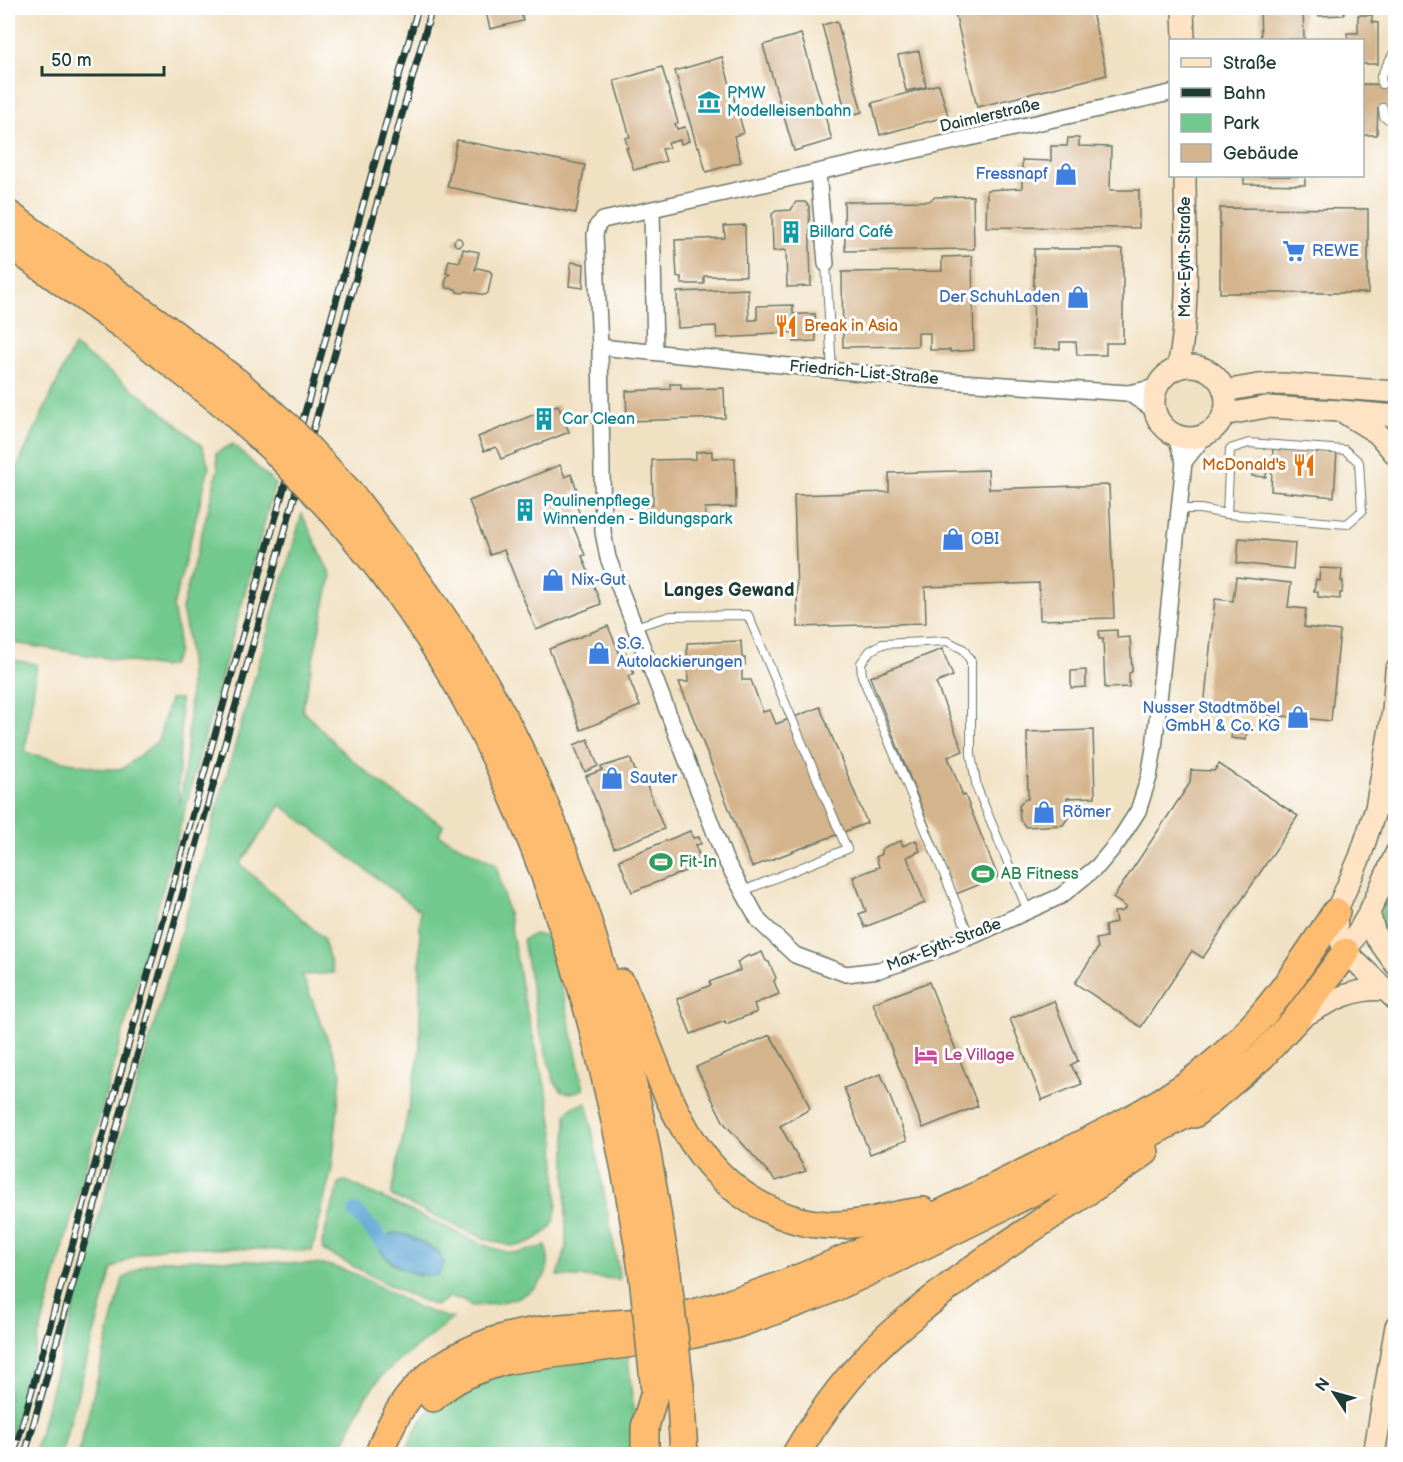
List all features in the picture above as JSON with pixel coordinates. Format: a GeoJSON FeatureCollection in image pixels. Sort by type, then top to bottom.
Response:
{"type":"FeatureCollection","features":[{"type":"Feature","properties":{"kind":"highway"},"geometry":{"type":"LineString","coordinates":[[8,214],[174,334],[232,394]]}},
{"type":"Feature","properties":{"kind":"highway"},"geometry":{"type":"LineString","coordinates":[[8,243],[129,330],[288,428],[343,503],[429,596],[493,698],[520,750],[567,863],[594,942],[636,1100],[668,1389],[684,1455]]}},
{"type":"Feature","properties":{"kind":"highway"},"geometry":{"type":"LineString","coordinates":[[343,503],[368,553],[410,609],[471,709],[520,813],[570,952],[613,1106],[628,1179],[655,1274]]}},
{"type":"Feature","properties":{"kind":"highway"},"geometry":{"type":"LineString","coordinates":[[379,1455],[387,1431],[400,1406],[421,1383],[438,1369],[471,1350],[496,1340],[528,1332],[624,1324],[671,1317],[743,1299],[802,1278],[954,1208],[1139,1113],[1182,1087],[1216,1062],[1244,1037],[1269,1009],[1336,912]]}},
{"type":"Feature","properties":{"kind":"highway"},"geometry":{"type":"LineString","coordinates":[[594,942],[622,985],[682,1125],[720,1176],[740,1193],[779,1215],[827,1225],[853,1225],[914,1212],[954,1208]]}},
{"type":"Feature","properties":{"kind":"highway"},"geometry":{"type":"LineString","coordinates":[[796,1455],[811,1429],[840,1389],[866,1358],[903,1323],[996,1251],[1171,1134],[1261,1057],[1296,1020],[1346,952]]}},
{"type":"Feature","properties":{"kind":"highway"},"geometry":{"type":"LineString","coordinates":[[399,1455],[408,1430],[421,1410],[438,1392],[456,1378],[481,1367],[539,1354],[627,1345],[685,1336],[777,1310],[823,1293],[896,1259],[1208,1103]]}},
{"type":"Feature","properties":{"kind":"highway"},"geometry":{"type":"LineString","coordinates":[[645,1455],[645,1427],[668,1389]]}},
{"type":"Feature","properties":{"kind":"highway"},"geometry":{"type":"LineString","coordinates":[[660,1455],[668,1389]]}},
{"type":"Feature","properties":{"kind":"main road"},"geometry":{"type":"LineString","coordinates":[[1183,8],[1184,39]]}},
{"type":"Feature","properties":{"kind":"main road","name":"Max-Eyth-Straße"},"geometry":{"type":"LineString","coordinates":[[1178,368],[1184,338],[1185,177]]}},
{"type":"Feature","properties":{"kind":"main road","name":"Max-Eyth-Straße"},"geometry":{"type":"LineString","coordinates":[[1184,338],[1209,372]]}},
{"type":"Feature","properties":{"kind":"main road"},"geometry":{"type":"LineString","coordinates":[[1154,410],[1157,387],[1163,378],[1178,368],[1197,366],[1218,380],[1226,403],[1218,425],[1206,434],[1194,438],[1175,435]]}},
{"type":"Feature","properties":{"kind":"main road"},"geometry":{"type":"LineString","coordinates":[[1224,392],[1258,385],[1282,384],[1395,392]]}},
{"type":"Feature","properties":{"kind":"main road"},"geometry":{"type":"LineString","coordinates":[[1223,415],[1266,407],[1395,416]]}},
{"type":"Feature","properties":{"kind":"main road","name":"Friedrich-List-Straße"},"geometry":{"type":"LineString","coordinates":[[1154,410],[1164,428],[1175,435]]}},
{"type":"Feature","properties":{"kind":"main road"},"geometry":{"type":"LineString","coordinates":[[1340,411],[1377,433],[1395,454]]}},
{"type":"Feature","properties":{"kind":"main road"},"geometry":{"type":"LineString","coordinates":[[1391,995],[1346,952],[1337,933],[1336,912],[1360,857],[1376,808],[1393,711],[1395,670]]}},
{"type":"Feature","properties":{"kind":"main road"},"geometry":{"type":"LineString","coordinates":[[1346,952],[1369,913],[1395,853]]}},
{"type":"Feature","properties":{"kind":"main road"},"geometry":{"type":"LineString","coordinates":[[1369,913],[1376,937],[1395,964]]}},
{"type":"Feature","properties":{"kind":"main road"},"geometry":{"type":"LineString","coordinates":[[1296,1020],[1341,996],[1374,989],[1391,995]]}},
{"type":"Feature","properties":{"kind":"main road"},"geometry":{"type":"LineString","coordinates":[[1374,1455],[1391,1386],[1395,1326]]}},
{"type":"Feature","properties":{"kind":"street","name":"Daimlerstraße"},"geometry":{"type":"LineString","coordinates":[[600,347],[595,235],[597,226],[603,220],[1169,93]]}},
{"type":"Feature","properties":{"kind":"street"},"geometry":{"type":"LineString","coordinates":[[818,173],[826,264]]}},
{"type":"Feature","properties":{"kind":"street"},"geometry":{"type":"LineString","coordinates":[[652,210],[655,352]]}},
{"type":"Feature","properties":{"kind":"street","name":"Friedrich-List-Straße"},"geometry":{"type":"LineString","coordinates":[[600,347],[930,380],[1128,393],[1157,387]]}},
{"type":"Feature","properties":{"kind":"street","name":"Max-Eyth-Straße"},"geometry":{"type":"LineString","coordinates":[[600,347],[603,532],[608,558],[725,859],[759,921],[795,955],[846,974],[879,970],[970,937],[1061,896],[1098,866],[1118,842],[1138,811],[1149,777],[1154,748],[1184,462],[1175,435]]}},
{"type":"Feature","properties":{"kind":"street","name":"Friedrich-List-Straße"},"geometry":{"type":"LineString","coordinates":[[1128,393],[1154,410]]}},
{"type":"Feature","properties":{"kind":"street"},"geometry":{"type":"LineString","coordinates":[[1184,462],[1206,434]]}},
{"type":"Feature","properties":{"kind":"lane"},"geometry":{"type":"LineString","coordinates":[[1382,84],[1381,76],[1395,49]]}},
{"type":"Feature","properties":{"kind":"lane"},"geometry":{"type":"LineString","coordinates":[[1383,108],[1384,117],[1395,122]]}},
{"type":"Feature","properties":{"kind":"lane"},"geometry":{"type":"LineString","coordinates":[[826,264],[832,371]]}},
{"type":"Feature","properties":{"kind":"lane"},"geometry":{"type":"LineString","coordinates":[[1179,509],[1200,509],[1227,514],[1347,524],[1362,511],[1359,462],[1345,450],[1249,442],[1230,449],[1227,514]]}},
{"type":"Feature","properties":{"kind":"lane"},"geometry":{"type":"LineString","coordinates":[[634,627],[671,616],[748,615],[847,849],[743,891]]}},
{"type":"Feature","properties":{"kind":"lane"},"geometry":{"type":"LineString","coordinates":[[970,937],[862,675],[861,663],[870,651],[882,644],[947,641],[963,649],[971,661],[971,755],[977,788],[1028,911]]}},
{"type":"Feature","properties":{"kind":"green space"},"geometry":{"type":"Polygon","coordinates":[[[74,346],[158,408],[202,446],[209,467],[173,607],[178,634],[177,655],[171,665],[162,667],[8,642],[8,487],[74,346]]]}},
{"type":"Feature","properties":{"kind":"green space"},"geometry":{"type":"Polygon","coordinates":[[[233,444],[275,484],[8,1447],[8,659],[37,664],[25,753],[103,769],[122,769],[158,741],[170,699],[180,699],[178,787],[180,805],[190,707],[189,656],[182,609],[218,468],[216,453],[233,444]]]}},
{"type":"Feature","properties":{"kind":"green space"},"geometry":{"type":"Polygon","coordinates":[[[302,514],[331,576],[302,710],[347,756],[392,792],[443,825],[439,835],[496,864],[511,927],[523,996],[548,1098],[555,1140],[557,1204],[554,1222],[549,1230],[534,1240],[510,1246],[483,1238],[391,1196],[420,1052],[420,911],[281,805],[240,864],[323,938],[334,973],[302,975],[341,1073],[332,1168],[312,1251],[168,1246],[134,1256],[112,1269],[61,1454],[34,1454],[104,1198],[302,514]]]}},
{"type":"Feature","properties":{"kind":"green space"},"geometry":{"type":"Polygon","coordinates":[[[1395,879],[1395,953],[1380,924],[1382,908],[1395,879]]]}},
{"type":"Feature","properties":{"kind":"green space"},"geometry":{"type":"Polygon","coordinates":[[[534,934],[547,937],[565,1002],[584,1089],[571,1093],[562,1091],[554,1081],[538,1024],[523,940],[534,934]]]}},
{"type":"Feature","properties":{"kind":"green space"},"geometry":{"type":"Polygon","coordinates":[[[587,1103],[620,1279],[558,1276],[566,1248],[566,1114],[573,1107],[587,1103]]]}},
{"type":"Feature","properties":{"kind":"green space"},"geometry":{"type":"Polygon","coordinates":[[[346,1181],[494,1249],[515,1253],[546,1246],[548,1262],[545,1275],[537,1286],[526,1293],[499,1303],[484,1305],[470,1306],[464,1300],[449,1297],[435,1306],[398,1290],[323,1250],[322,1242],[340,1182],[346,1181]],[[393,1233],[386,1238],[381,1252],[392,1264],[420,1276],[439,1252],[407,1235],[393,1233]]]}},
{"type":"Feature","properties":{"kind":"green space"},"geometry":{"type":"Polygon","coordinates":[[[207,1259],[326,1265],[359,1276],[420,1308],[453,1318],[395,1363],[371,1389],[361,1405],[341,1454],[78,1454],[123,1279],[144,1265],[164,1260],[207,1259]]]}},
{"type":"Feature","properties":{"kind":"green space"},"geometry":{"type":"Polygon","coordinates":[[[628,1355],[637,1454],[405,1454],[418,1425],[430,1409],[504,1370],[628,1355]]]}},
{"type":"Feature","properties":{"kind":"water"},"geometry":{"type":"Polygon","coordinates":[[[394,1233],[407,1235],[439,1252],[444,1264],[438,1275],[421,1275],[407,1271],[381,1252],[385,1240],[394,1233]]]}},
{"type":"Feature","properties":{"kind":"building"},"geometry":{"type":"Polygon","coordinates":[[[485,8],[520,8],[523,21],[490,29],[485,8]]]}},
{"type":"Feature","properties":{"kind":"building"},"geometry":{"type":"Polygon","coordinates":[[[954,8],[1091,8],[1107,75],[977,107],[954,8]]]}},
{"type":"Feature","properties":{"kind":"building"},"geometry":{"type":"Polygon","coordinates":[[[1260,8],[1303,8],[1304,39],[1261,39],[1260,8]]]}},
{"type":"Feature","properties":{"kind":"building"},"geometry":{"type":"Polygon","coordinates":[[[1319,8],[1344,8],[1344,15],[1319,16],[1319,8]]]}},
{"type":"Feature","properties":{"kind":"building"},"geometry":{"type":"Polygon","coordinates":[[[1368,8],[1387,8],[1387,13],[1368,12],[1368,8]]]}},
{"type":"Feature","properties":{"kind":"building"},"geometry":{"type":"Polygon","coordinates":[[[1358,15],[1372,15],[1372,22],[1378,23],[1378,64],[1364,64],[1364,39],[1348,39],[1347,33],[1358,33],[1358,15]]]}},
{"type":"Feature","properties":{"kind":"building"},"geometry":{"type":"Polygon","coordinates":[[[837,21],[862,112],[847,116],[822,25],[837,21]]]}},
{"type":"Feature","properties":{"kind":"building"},"geometry":{"type":"Polygon","coordinates":[[[801,34],[832,140],[794,151],[763,45],[801,34]]]}},
{"type":"Feature","properties":{"kind":"building"},"geometry":{"type":"Polygon","coordinates":[[[919,51],[926,87],[906,91],[898,55],[919,51]]]}},
{"type":"Feature","properties":{"kind":"building","name":"PMW Modelleisenbahn"},"geometry":{"type":"Polygon","coordinates":[[[722,57],[744,133],[734,136],[741,162],[706,172],[675,71],[722,57]]]}},
{"type":"Feature","properties":{"kind":"building"},"geometry":{"type":"Polygon","coordinates":[[[662,67],[678,123],[675,124],[677,129],[685,127],[689,141],[681,144],[680,140],[668,143],[669,148],[662,149],[666,161],[634,170],[626,148],[628,148],[625,138],[630,137],[614,81],[662,67]]]}},
{"type":"Feature","properties":{"kind":"building"},"geometry":{"type":"Polygon","coordinates":[[[939,84],[948,116],[880,135],[872,103],[939,84]]]}},
{"type":"Feature","properties":{"kind":"building"},"geometry":{"type":"Polygon","coordinates":[[[1364,84],[1394,85],[1394,108],[1378,108],[1377,135],[1364,135],[1364,84]]]}},
{"type":"Feature","properties":{"kind":"building","name":"Fressnapf"},"geometry":{"type":"Polygon","coordinates":[[[1068,138],[1079,138],[1079,146],[1111,147],[1110,190],[1139,190],[1139,228],[986,227],[987,190],[1022,188],[1022,160],[1051,161],[1051,146],[1067,146],[1068,138]]]}},
{"type":"Feature","properties":{"kind":"building"},"geometry":{"type":"Polygon","coordinates":[[[457,140],[585,165],[576,213],[447,187],[457,140]]]}},
{"type":"Feature","properties":{"kind":"building"},"geometry":{"type":"Polygon","coordinates":[[[1244,177],[1305,177],[1305,185],[1244,184],[1244,177]]]}},
{"type":"Feature","properties":{"kind":"building"},"geometry":{"type":"Polygon","coordinates":[[[973,196],[974,249],[845,251],[844,202],[929,201],[935,197],[973,196]]]}},
{"type":"Feature","properties":{"kind":"building","name":"Billard Café"},"geometry":{"type":"Polygon","coordinates":[[[796,202],[805,202],[809,206],[811,286],[787,287],[786,250],[773,251],[772,214],[776,211],[791,210],[796,202]]]}},
{"type":"Feature","properties":{"kind":"building","name":"REWE"},"geometry":{"type":"Polygon","coordinates":[[[1220,208],[1368,209],[1368,293],[1220,293],[1220,208]]]}},
{"type":"Feature","properties":{"kind":"building"},"geometry":{"type":"Polygon","coordinates":[[[745,225],[746,276],[704,276],[704,284],[682,284],[681,277],[677,277],[675,240],[725,238],[724,226],[745,225]]]}},
{"type":"Feature","properties":{"kind":"building"},"geometry":{"type":"Polygon","coordinates":[[[458,238],[462,242],[458,246],[454,242],[458,238]]]}},
{"type":"Feature","properties":{"kind":"building"},"geometry":{"type":"Polygon","coordinates":[[[463,249],[479,252],[475,270],[478,268],[490,271],[492,274],[488,293],[485,295],[466,291],[457,292],[456,289],[447,288],[445,285],[447,276],[450,274],[446,273],[449,260],[460,262],[463,249]]]}},
{"type":"Feature","properties":{"kind":"building","name":"Der SchuhLaden"},"geometry":{"type":"Polygon","coordinates":[[[1034,249],[1123,249],[1123,343],[1106,343],[1106,355],[1077,355],[1076,342],[1060,342],[1060,349],[1033,349],[1034,249]]]}},
{"type":"Feature","properties":{"kind":"building"},"geometry":{"type":"Polygon","coordinates":[[[972,256],[974,350],[950,352],[950,350],[930,350],[930,333],[918,333],[918,346],[843,347],[842,272],[942,271],[942,257],[972,256]]]}},
{"type":"Feature","properties":{"kind":"building"},"geometry":{"type":"Polygon","coordinates":[[[571,262],[584,264],[583,288],[569,286],[571,262]]]}},
{"type":"Feature","properties":{"kind":"building"},"geometry":{"type":"Polygon","coordinates":[[[748,289],[749,320],[757,320],[757,306],[793,305],[793,314],[815,314],[816,341],[794,342],[793,332],[717,338],[716,326],[678,328],[677,292],[748,289]]]}},
{"type":"Feature","properties":{"kind":"building"},"geometry":{"type":"Polygon","coordinates":[[[670,384],[681,384],[681,389],[724,388],[725,418],[627,421],[626,391],[670,389],[670,384]]]}},
{"type":"Feature","properties":{"kind":"building","name":"Car Clean"},"geometry":{"type":"Polygon","coordinates":[[[558,405],[569,432],[501,459],[496,447],[484,451],[478,437],[558,405]]]}},
{"type":"Feature","properties":{"kind":"building","name":"McDonald's"},"geometry":{"type":"Polygon","coordinates":[[[1273,449],[1337,451],[1334,497],[1271,491],[1273,449]]]}},
{"type":"Feature","properties":{"kind":"building"},"geometry":{"type":"Polygon","coordinates":[[[712,451],[712,458],[735,458],[736,507],[705,508],[705,520],[641,522],[641,506],[653,505],[652,460],[696,459],[696,452],[712,451]]]}},
{"type":"Feature","properties":{"kind":"building"},"geometry":{"type":"Polygon","coordinates":[[[1253,462],[1267,463],[1266,477],[1252,476],[1253,462]]]}},
{"type":"Feature","properties":{"kind":"building"},"geometry":{"type":"Polygon","coordinates":[[[560,465],[565,477],[571,474],[577,490],[571,492],[582,519],[568,524],[570,527],[573,526],[585,555],[582,556],[601,604],[536,630],[504,550],[490,555],[469,501],[560,465]]]}},
{"type":"Feature","properties":{"kind":"building","name":"OBI"},"geometry":{"type":"Polygon","coordinates":[[[988,470],[989,489],[1109,485],[1114,618],[1040,620],[1039,583],[925,587],[926,623],[798,627],[794,495],[889,492],[889,473],[988,470]]]}},
{"type":"Feature","properties":{"kind":"building"},"geometry":{"type":"Polygon","coordinates":[[[1239,538],[1295,543],[1293,569],[1237,563],[1239,538]]]}},
{"type":"Feature","properties":{"kind":"building"},"geometry":{"type":"Polygon","coordinates":[[[1320,568],[1342,569],[1340,599],[1318,597],[1318,592],[1314,591],[1316,579],[1319,580],[1320,568]]]}},
{"type":"Feature","properties":{"kind":"building"},"geometry":{"type":"Polygon","coordinates":[[[1236,577],[1291,583],[1288,607],[1306,609],[1304,627],[1340,631],[1331,721],[1204,708],[1215,599],[1233,601],[1236,577]]]}},
{"type":"Feature","properties":{"kind":"building"},"geometry":{"type":"Polygon","coordinates":[[[608,626],[620,655],[626,653],[634,674],[628,676],[640,706],[581,730],[549,649],[608,626]]]}},
{"type":"Feature","properties":{"kind":"building"},"geometry":{"type":"Polygon","coordinates":[[[1117,630],[1117,638],[1130,637],[1132,672],[1129,673],[1129,687],[1105,688],[1103,639],[1099,639],[1099,631],[1117,630]]]}},
{"type":"Feature","properties":{"kind":"building"},"geometry":{"type":"Polygon","coordinates":[[[741,641],[742,658],[745,658],[745,665],[742,665],[742,680],[751,680],[763,712],[770,710],[776,724],[820,707],[867,823],[752,867],[679,682],[688,682],[687,643],[741,641]]]}},
{"type":"Feature","properties":{"kind":"building"},"geometry":{"type":"Polygon","coordinates":[[[942,649],[953,676],[936,683],[963,751],[948,757],[998,877],[956,894],[870,677],[942,649]]]}},
{"type":"Feature","properties":{"kind":"building"},"geometry":{"type":"Polygon","coordinates":[[[1086,670],[1086,687],[1071,688],[1071,671],[1086,670]]]}},
{"type":"Feature","properties":{"kind":"building"},"geometry":{"type":"Polygon","coordinates":[[[1233,724],[1247,726],[1246,740],[1231,738],[1233,724]]]}},
{"type":"Feature","properties":{"kind":"building"},"geometry":{"type":"Polygon","coordinates":[[[1093,730],[1095,797],[1067,798],[1068,818],[1063,825],[1026,827],[1020,820],[1019,806],[1025,799],[1028,799],[1027,732],[1093,730]]]}},
{"type":"Feature","properties":{"kind":"building"},"geometry":{"type":"Polygon","coordinates":[[[588,739],[598,766],[585,772],[574,745],[588,739]]]}},
{"type":"Feature","properties":{"kind":"building"},"geometry":{"type":"Polygon","coordinates":[[[630,758],[639,780],[644,778],[664,829],[614,848],[586,776],[602,770],[601,767],[630,758]]]}},
{"type":"Feature","properties":{"kind":"building"},"geometry":{"type":"Polygon","coordinates":[[[1219,764],[1298,816],[1203,958],[1192,951],[1141,1027],[1075,983],[1098,948],[1096,939],[1106,937],[1105,926],[1116,922],[1114,912],[1123,911],[1126,907],[1113,898],[1190,783],[1191,770],[1214,771],[1219,764]]]}},
{"type":"Feature","properties":{"kind":"building","name":"Fit-In"},"geometry":{"type":"Polygon","coordinates":[[[690,831],[693,838],[699,837],[701,844],[695,845],[703,864],[632,892],[619,860],[690,831]]]}},
{"type":"Feature","properties":{"kind":"building"},"geometry":{"type":"Polygon","coordinates":[[[916,840],[920,851],[907,857],[925,903],[865,927],[859,914],[866,911],[853,877],[879,867],[876,857],[882,854],[881,850],[887,846],[901,841],[903,846],[916,840]]]}},
{"type":"Feature","properties":{"kind":"building"},"geometry":{"type":"Polygon","coordinates":[[[762,952],[776,978],[774,981],[779,994],[754,1004],[757,1012],[691,1034],[677,999],[711,985],[709,982],[740,970],[737,962],[749,955],[750,957],[762,952]]]}},
{"type":"Feature","properties":{"kind":"building","name":"Le Village"},"geometry":{"type":"Polygon","coordinates":[[[929,982],[978,1106],[923,1128],[873,1003],[929,982]]]}},
{"type":"Feature","properties":{"kind":"building"},"geometry":{"type":"Polygon","coordinates":[[[1054,1001],[1078,1061],[1071,1065],[1082,1084],[1042,1100],[1010,1019],[1054,1001]]]}},
{"type":"Feature","properties":{"kind":"building"},"geometry":{"type":"Polygon","coordinates":[[[770,1035],[801,1087],[810,1109],[780,1126],[806,1171],[776,1181],[724,1123],[696,1067],[770,1035]]]}},
{"type":"Feature","properties":{"kind":"building"},"geometry":{"type":"Polygon","coordinates":[[[881,1074],[907,1140],[870,1154],[844,1088],[881,1074]]]}},
{"type":"Feature","properties":{"kind":"waterway"},"geometry":{"type":"LineString","coordinates":[[356,1212],[383,1242]]}},
{"type":"Feature","properties":{"kind":"railway"},"geometry":{"type":"LineString","coordinates":[[14,1454],[418,8]]}},
{"type":"Feature","properties":{"kind":"railway"},"geometry":{"type":"LineString","coordinates":[[25,1454],[432,8]]}},
{"type":"Feature","properties":{"kind":"place","name":"PMW Modelleisenbahn"},"geometry":{"type":"Point","coordinates":[709,102]}},
{"type":"Feature","properties":{"kind":"place","name":"Fressnapf"},"geometry":{"type":"Point","coordinates":[1066,174]}},
{"type":"Feature","properties":{"kind":"place","name":"Billard Café"},"geometry":{"type":"Point","coordinates":[791,232]}},
{"type":"Feature","properties":{"kind":"place","name":"REWE"},"geometry":{"type":"Point","coordinates":[1294,251]}},
{"type":"Feature","properties":{"kind":"place","name":"Der SchuhLaden"},"geometry":{"type":"Point","coordinates":[1078,297]}},
{"type":"Feature","properties":{"kind":"place","name":"Break in Asia"},"geometry":{"type":"Point","coordinates":[786,326]}},
{"type":"Feature","properties":{"kind":"place","name":"Car Clean"},"geometry":{"type":"Point","coordinates":[544,419]}},
{"type":"Feature","properties":{"kind":"place","name":"McDonald's"},"geometry":{"type":"Point","coordinates":[1304,465]}},
{"type":"Feature","properties":{"kind":"place","name":"Paulinenpflege Winnenden - Bildungspark"},"geometry":{"type":"Point","coordinates":[525,510]}},
{"type":"Feature","properties":{"kind":"place","name":"OBI"},"geometry":{"type":"Point","coordinates":[953,539]}},
{"type":"Feature","properties":{"kind":"place","name":"Nix-Gut"},"geometry":{"type":"Point","coordinates":[553,580]}},
{"type":"Feature","properties":{"kind":"place","name":"S.G. Autolackierungen"},"geometry":{"type":"Point","coordinates":[599,653]}},
{"type":"Feature","properties":{"kind":"place","name":"Nusser Stadtmöbel GmbH & Co. KG"},"geometry":{"type":"Point","coordinates":[1298,717]}},
{"type":"Feature","properties":{"kind":"place","name":"Sauter"},"geometry":{"type":"Point","coordinates":[612,778]}},
{"type":"Feature","properties":{"kind":"place","name":"Römer"},"geometry":{"type":"Point","coordinates":[1044,812]}},
{"type":"Feature","properties":{"kind":"place","name":"Fit-In"},"geometry":{"type":"Point","coordinates":[661,862]}},
{"type":"Feature","properties":{"kind":"place","name":"AB Fitness"},"geometry":{"type":"Point","coordinates":[983,874]}},
{"type":"Feature","properties":{"kind":"place","name":"Le Village"},"geometry":{"type":"Point","coordinates":[926,1055]}},
{"type":"Feature","properties":{"kind":"district","name":"Langes Gewand"},"geometry":{"type":"Point","coordinates":[729,590]}}]}
